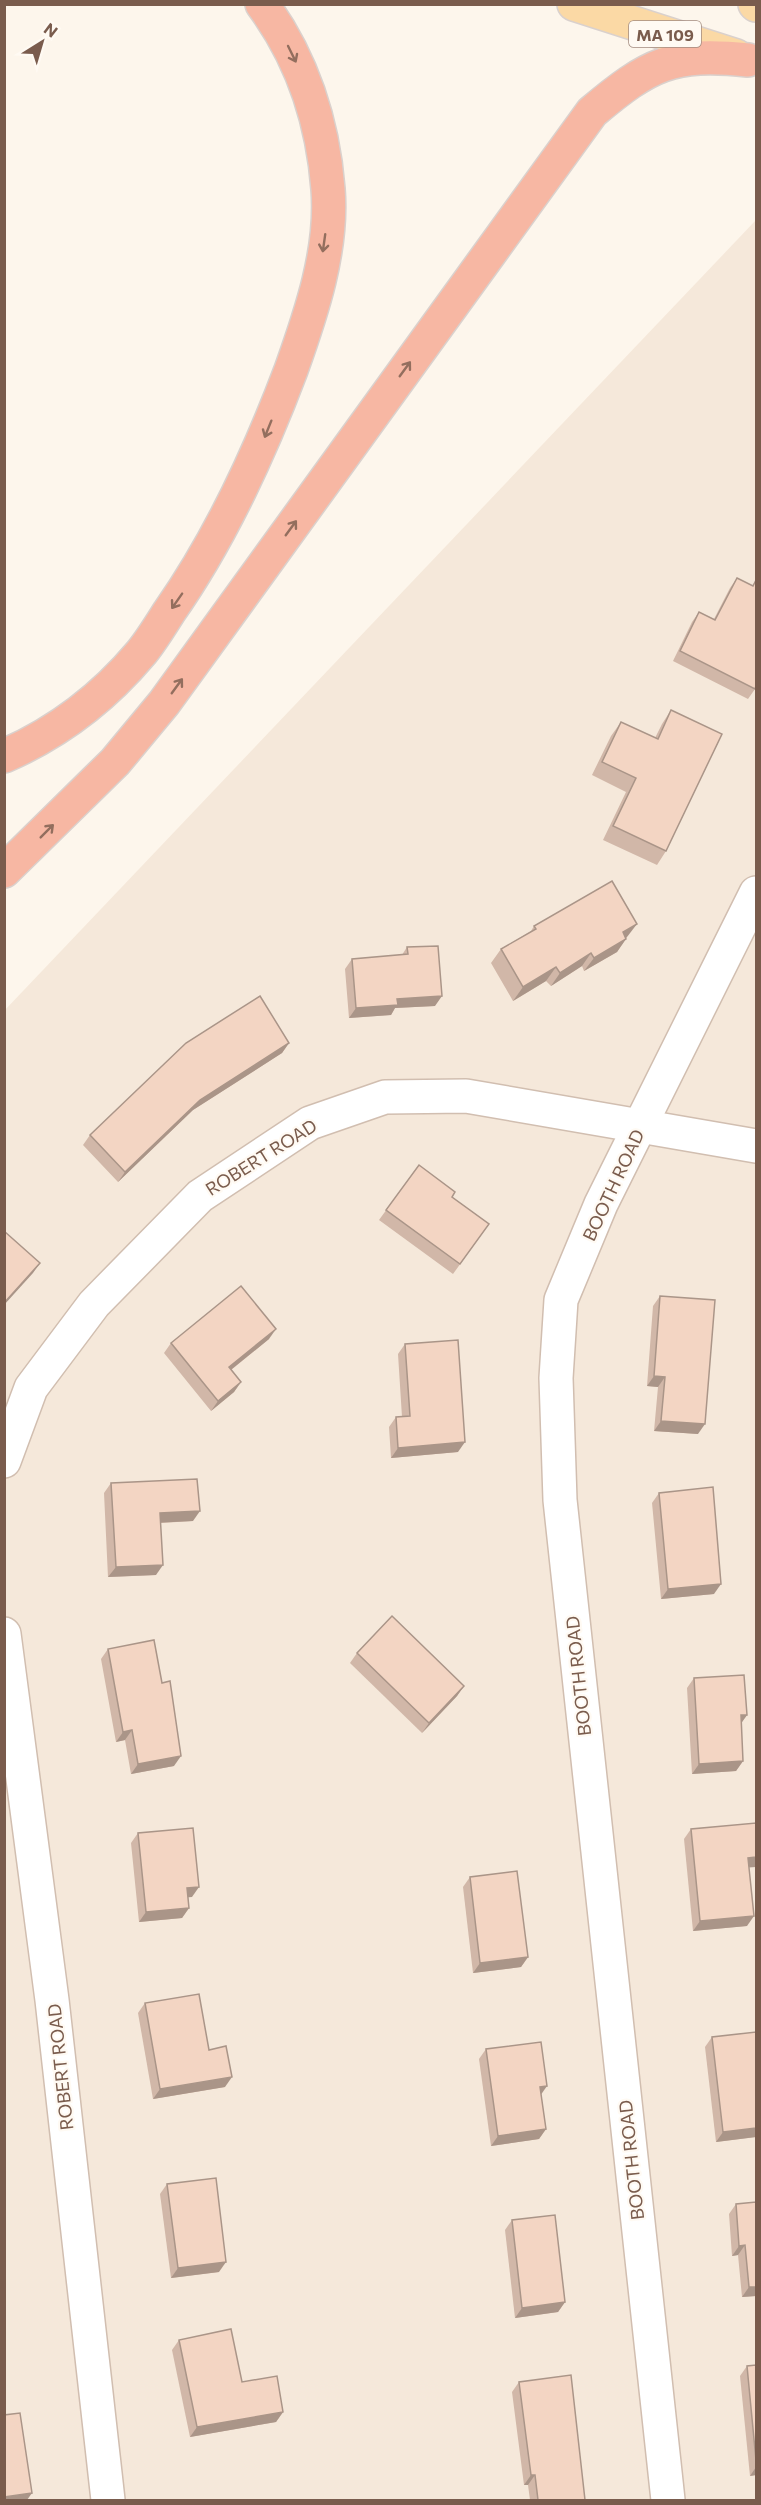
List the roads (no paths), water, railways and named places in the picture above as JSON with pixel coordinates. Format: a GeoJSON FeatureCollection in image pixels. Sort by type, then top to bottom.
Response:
{"type":"FeatureCollection","features":[{"type":"Feature","properties":{"kind":"highway"},"geometry":{"type":"LineString","coordinates":[[4,756],[24,747],[75,716],[142,652],[182,593],[224,523],[262,444],[309,321],[319,279],[327,224],[328,190],[318,124],[308,90],[293,53],[262,4]]}},
{"type":"Feature","properties":{"kind":"highway"},"geometry":{"type":"LineString","coordinates":[[4,872],[115,762],[164,703],[592,112],[630,81],[673,61],[695,57],[752,61]]}},
{"type":"Feature","properties":{"kind":"main road","name":"MA 109"},"geometry":{"type":"LineString","coordinates":[[574,4],[752,61]]}},
{"type":"Feature","properties":{"kind":"street","name":"BOOTH ROAD"},"geometry":{"type":"LineString","coordinates":[[668,2500],[560,1500],[556,1378],[561,1299],[601,1204],[756,893]]}},
{"type":"Feature","properties":{"kind":"street","name":"ROBERT ROAD"},"geometry":{"type":"LineString","coordinates":[[4,1461],[31,1388],[94,1305],[200,1196],[310,1123],[385,1097],[466,1096],[756,1146]]}},
{"type":"Feature","properties":{"kind":"street","name":"ROBERT ROAD"},"geometry":{"type":"LineString","coordinates":[[4,1634],[52,2000],[108,2500]]}}]}
